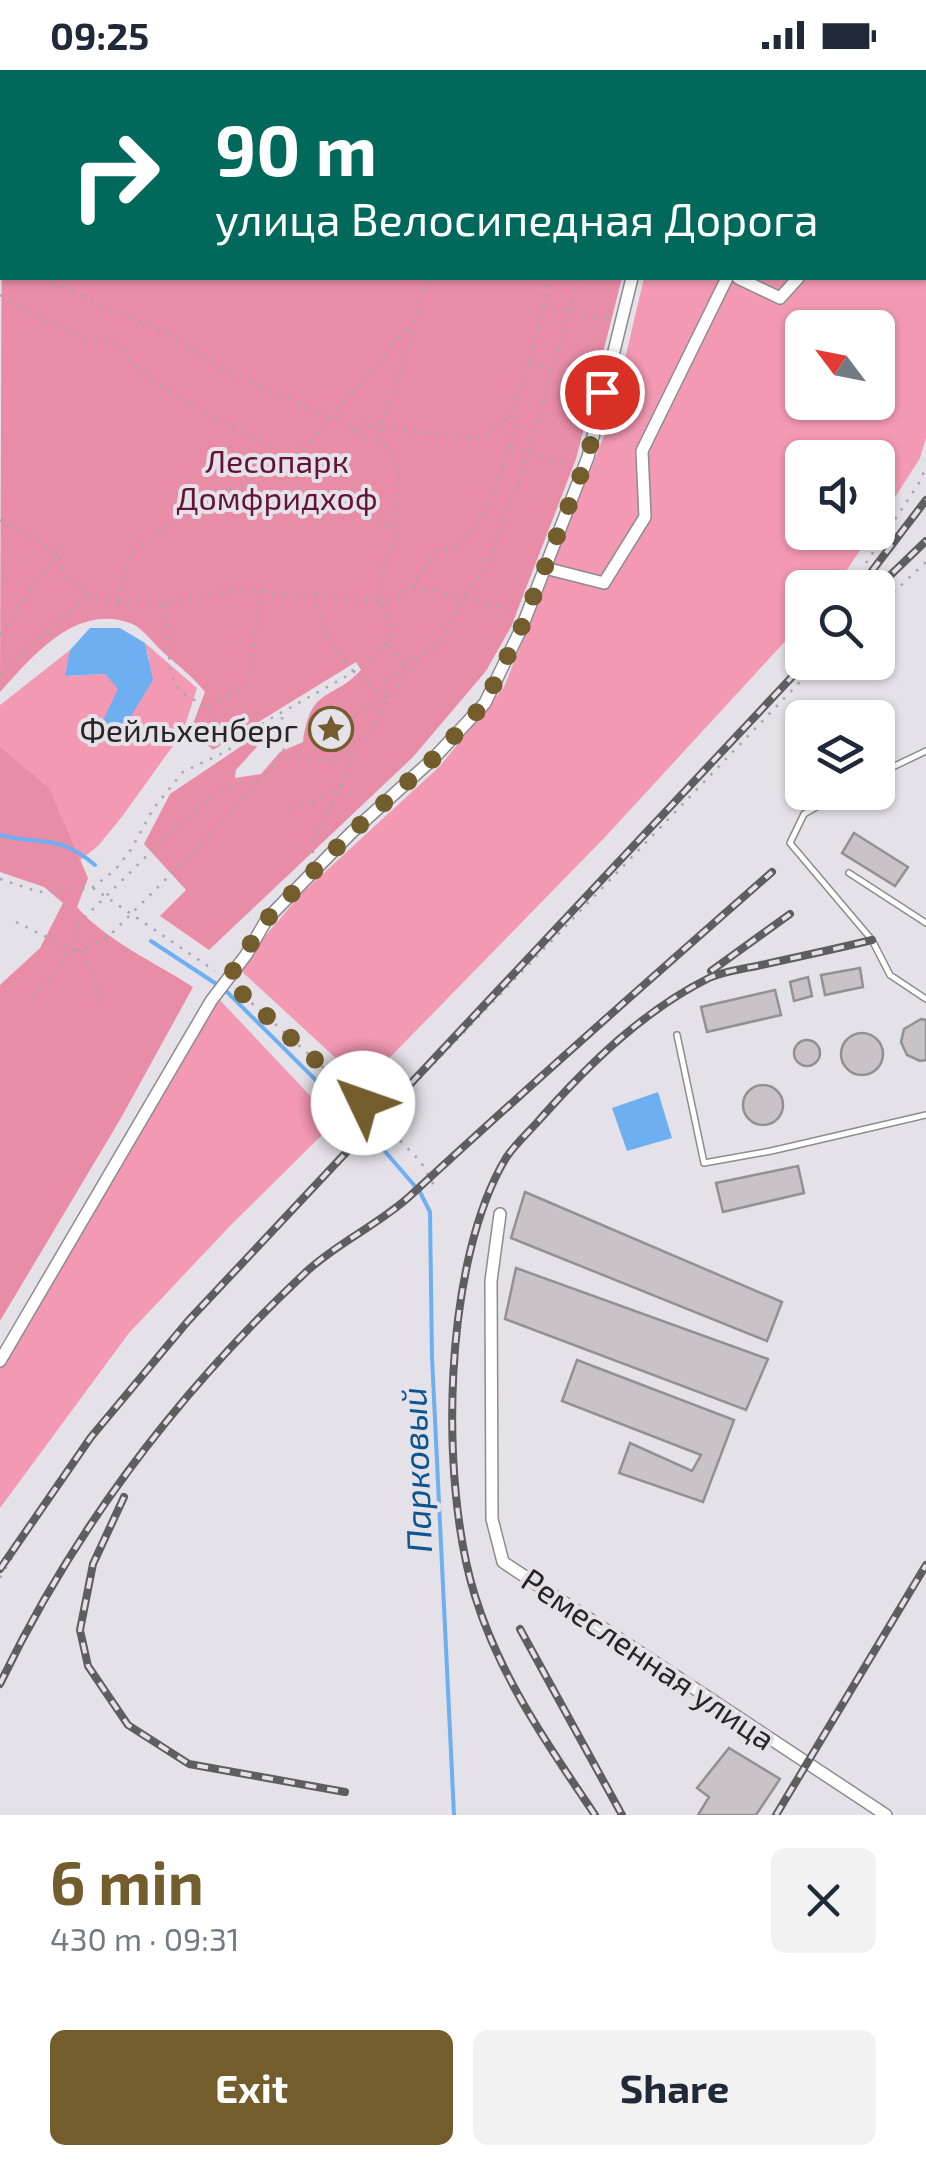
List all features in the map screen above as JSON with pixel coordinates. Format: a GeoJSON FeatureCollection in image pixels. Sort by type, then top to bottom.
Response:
{"type":"FeatureCollection","features":[{"type":"Feature","properties":{"kind":"street"},"geometry":{"type":"LineString","coordinates":[[0,1361],[211,1001],[267,919],[434,758],[485,703],[527,614],[582,471],[632,280]]}},
{"type":"Feature","properties":{"kind":"street"},"geometry":{"type":"LineString","coordinates":[[545,568],[604,583],[645,517],[642,450],[726,280]]}},
{"type":"Feature","properties":{"kind":"street"},"geometry":{"type":"LineString","coordinates":[[742,280],[780,298],[796,280]]}},
{"type":"Feature","properties":{"kind":"street","name":"Ремесленная улица"},"geometry":{"type":"LineString","coordinates":[[500,1214],[491,1281],[492,1519],[504,1562],[886,1815]]}},
{"type":"Feature","properties":{"kind":"lane"},"geometry":{"type":"LineString","coordinates":[[895,766],[926,751]]}},
{"type":"Feature","properties":{"kind":"lane"},"geometry":{"type":"LineString","coordinates":[[811,810],[804,814],[790,843],[872,940],[890,975],[926,999]]}},
{"type":"Feature","properties":{"kind":"lane"},"geometry":{"type":"LineString","coordinates":[[849,873],[926,923]]}},
{"type":"Feature","properties":{"kind":"lane"},"geometry":{"type":"LineString","coordinates":[[676,1035],[704,1162],[771,1151],[926,1115]]}},
{"type":"Feature","properties":{"kind":"path"},"geometry":{"type":"LineString","coordinates":[[47,280],[165,333],[234,375],[358,430],[362,437],[377,440],[397,462],[398,501],[393,528]]}},
{"type":"Feature","properties":{"kind":"path"},"geometry":{"type":"LineString","coordinates":[[377,440],[382,434],[380,426],[402,369],[426,280]]}},
{"type":"Feature","properties":{"kind":"path"},"geometry":{"type":"LineString","coordinates":[[358,430],[366,423],[479,438],[511,416],[530,364],[548,280]]}},
{"type":"Feature","properties":{"kind":"path"},"geometry":{"type":"LineString","coordinates":[[284,755],[333,761],[353,748],[366,738],[420,657],[436,647],[450,628],[464,597],[496,548],[530,451],[578,280]]}},
{"type":"Feature","properties":{"kind":"path"},"geometry":{"type":"LineString","coordinates":[[0,295],[85,340],[109,340],[122,348],[136,368],[180,398],[264,443],[302,470]]}},
{"type":"Feature","properties":{"kind":"path"},"geometry":{"type":"LineString","coordinates":[[542,306],[621,322]]}},
{"type":"Feature","properties":{"kind":"path"},"geometry":{"type":"LineString","coordinates":[[119,602],[130,554],[158,530],[224,492],[292,462],[413,322]]}},
{"type":"Feature","properties":{"kind":"path"},"geometry":{"type":"LineString","coordinates":[[530,364],[552,368]]}},
{"type":"Feature","properties":{"kind":"path"},"geometry":{"type":"LineString","coordinates":[[0,520],[58,553],[65,576],[75,587],[119,602],[162,603],[189,596],[262,590],[286,596],[380,602],[398,599],[435,552],[448,549],[469,535],[480,522],[509,447],[516,422],[511,416]]}},
{"type":"Feature","properties":{"kind":"path"},"geometry":{"type":"LineString","coordinates":[[509,447],[582,471]]}},
{"type":"Feature","properties":{"kind":"path"},"geometry":{"type":"LineString","coordinates":[[866,564],[926,467]]}},
{"type":"Feature","properties":{"kind":"path"},"geometry":{"type":"LineString","coordinates":[[0,879],[39,892],[92,888],[115,870],[153,809],[183,772],[227,751],[268,720],[354,672],[386,645],[393,633],[392,621],[380,602],[379,589],[398,537],[393,528],[350,505]]}},
{"type":"Feature","properties":{"kind":"path"},"geometry":{"type":"LineString","coordinates":[[0,635],[66,541]]}},
{"type":"Feature","properties":{"kind":"path"},"geometry":{"type":"LineString","coordinates":[[895,591],[926,562]]}},
{"type":"Feature","properties":{"kind":"path"},"geometry":{"type":"LineString","coordinates":[[411,587],[527,614]]}},
{"type":"Feature","properties":{"kind":"path"},"geometry":{"type":"LineString","coordinates":[[206,706],[248,685],[262,590]]}},
{"type":"Feature","properties":{"kind":"path"},"geometry":{"type":"LineString","coordinates":[[0,674],[88,594]]}},
{"type":"Feature","properties":{"kind":"path"},"geometry":{"type":"LineString","coordinates":[[316,595],[328,636],[361,683],[389,699]]}},
{"type":"Feature","properties":{"kind":"path"},"geometry":{"type":"LineString","coordinates":[[162,603],[168,622],[170,673],[180,692],[206,706],[227,751]]}},
{"type":"Feature","properties":{"kind":"path"},"geometry":{"type":"LineString","coordinates":[[386,645],[410,671]]}},
{"type":"Feature","properties":{"kind":"path"},"geometry":{"type":"LineString","coordinates":[[329,735],[384,695],[388,680],[413,656],[420,657]]}},
{"type":"Feature","properties":{"kind":"path"},"geometry":{"type":"LineString","coordinates":[[0,1578],[76,1462],[152,1366],[398,1101],[802,680]]}},
{"type":"Feature","properties":{"kind":"path"},"geometry":{"type":"LineString","coordinates":[[16,922],[73,950],[106,940],[284,755],[281,715]]}},
{"type":"Feature","properties":{"kind":"path"},"geometry":{"type":"LineString","coordinates":[[314,870],[313,843],[343,783],[353,748]]}},
{"type":"Feature","properties":{"kind":"path"},"geometry":{"type":"LineString","coordinates":[[34,997],[73,950],[77,925],[180,824],[227,785],[262,780]]}},
{"type":"Feature","properties":{"kind":"path"},"geometry":{"type":"LineString","coordinates":[[292,809],[320,799],[343,783]]}},
{"type":"Feature","properties":{"kind":"path"},"geometry":{"type":"LineString","coordinates":[[92,888],[224,983],[363,1103]]}},
{"type":"Feature","properties":{"kind":"path"},"geometry":{"type":"LineString","coordinates":[[83,950],[101,1003]]}},
{"type":"Feature","properties":{"kind":"path"},"geometry":{"type":"LineString","coordinates":[[407,1092],[410,1100],[386,1126],[421,1162],[436,1188]]}},
{"type":"Feature","properties":{"kind":"shaded area"},"geometry":{"type":"Polygon","coordinates":[[[644,280],[926,280],[926,438],[920,458],[895,497],[895,440],[785,440],[785,550],[860,550],[847,570],[785,570],[785,641],[607,835],[364,1084],[238,968],[301,894],[440,766],[504,687],[611,418],[644,280]]]}},
{"type":"Feature","properties":{"kind":"shaded area"},"geometry":{"type":"Polygon","coordinates":[[[145,643],[197,688],[183,732],[98,846],[59,877],[0,855],[0,705],[70,650],[66,676],[105,674],[119,689],[99,730],[149,659],[145,643]]]}},
{"type":"Feature","properties":{"kind":"shaded area"},"geometry":{"type":"Polygon","coordinates":[[[216,996],[335,1122],[129,1333],[0,1508],[0,1368],[140,1135],[216,996]]]}},
{"type":"Feature","properties":{"kind":"green space","name":"Лесопарк Домфридхоф"},"geometry":{"type":"Polygon","coordinates":[[[2,280],[621,280],[576,459],[511,627],[486,671],[413,757],[209,950],[160,916],[186,890],[144,844],[170,794],[267,729],[271,731],[236,770],[235,778],[261,774],[280,752],[303,742],[311,711],[361,670],[356,662],[213,750],[191,729],[205,692],[130,623],[91,620],[73,627],[41,650],[0,692],[2,280]]]}},
{"type":"Feature","properties":{"kind":"green space"},"geometry":{"type":"Polygon","coordinates":[[[0,747],[49,788],[88,878],[77,907],[116,940],[193,987],[121,1118],[0,1321],[0,985],[40,948],[63,903],[44,887],[0,872],[0,747]]]}},
{"type":"Feature","properties":{"kind":"water"},"geometry":{"type":"Polygon","coordinates":[[[90,628],[120,628],[145,643],[153,680],[125,726],[106,736],[98,731],[118,689],[105,674],[65,676],[70,650],[90,628]]]}},
{"type":"Feature","properties":{"kind":"water"},"geometry":{"type":"Polygon","coordinates":[[[658,1092],[672,1138],[627,1151],[612,1108],[658,1092]]]}},
{"type":"Feature","properties":{"kind":"building"},"geometry":{"type":"Polygon","coordinates":[[[854,833],[908,867],[895,886],[842,853],[854,833]]]}},
{"type":"Feature","properties":{"kind":"building"},"geometry":{"type":"Polygon","coordinates":[[[860,968],[863,987],[825,995],[821,975],[860,968]]]}},
{"type":"Feature","properties":{"kind":"building"},"geometry":{"type":"Polygon","coordinates":[[[808,977],[812,996],[794,1001],[790,982],[808,977]]]}},
{"type":"Feature","properties":{"kind":"building"},"geometry":{"type":"Polygon","coordinates":[[[775,990],[781,1015],[707,1032],[701,1007],[775,990]]]}},
{"type":"Feature","properties":{"kind":"building"},"geometry":{"type":"Polygon","coordinates":[[[926,1020],[926,1060],[920,1061],[907,1055],[901,1042],[904,1029],[926,1020]]]}},
{"type":"Feature","properties":{"kind":"building"},"geometry":{"type":"Polygon","coordinates":[[[862,1033],[877,1039],[883,1054],[877,1069],[862,1075],[847,1069],[841,1054],[847,1039],[862,1033]]]}},
{"type":"Feature","properties":{"kind":"building"},"geometry":{"type":"Polygon","coordinates":[[[807,1040],[816,1044],[820,1053],[816,1062],[807,1066],[798,1062],[794,1053],[798,1044],[807,1040]]]}},
{"type":"Feature","properties":{"kind":"building"},"geometry":{"type":"Polygon","coordinates":[[[763,1085],[777,1091],[783,1105],[777,1119],[763,1125],[749,1119],[743,1105],[749,1091],[763,1085]]]}},
{"type":"Feature","properties":{"kind":"building"},"geometry":{"type":"Polygon","coordinates":[[[798,1166],[804,1193],[723,1212],[716,1183],[798,1166]]]}},
{"type":"Feature","properties":{"kind":"building"},"geometry":{"type":"Polygon","coordinates":[[[525,1192],[782,1302],[767,1341],[511,1238],[525,1192]]]}},
{"type":"Feature","properties":{"kind":"building"},"geometry":{"type":"Polygon","coordinates":[[[516,1268],[768,1359],[746,1410],[505,1319],[516,1268]]]}},
{"type":"Feature","properties":{"kind":"building"},"geometry":{"type":"Polygon","coordinates":[[[577,1360],[734,1420],[703,1502],[619,1473],[630,1443],[692,1471],[701,1455],[562,1401],[577,1360]]]}},
{"type":"Feature","properties":{"kind":"building"},"geometry":{"type":"Polygon","coordinates":[[[729,1748],[780,1779],[756,1815],[698,1815],[709,1797],[697,1788],[729,1748]]]}},
{"type":"Feature","properties":{"kind":"waterway","name":"Парковый"},"geometry":{"type":"LineString","coordinates":[[0,835],[60,844],[95,865]]}},
{"type":"Feature","properties":{"kind":"waterway","name":"Парковый"},"geometry":{"type":"LineString","coordinates":[[151,941],[224,989],[350,1114]]}},
{"type":"Feature","properties":{"kind":"waterway","name":"Парковый"},"geometry":{"type":"LineString","coordinates":[[376,1141],[420,1192],[430,1212],[432,1357],[454,1815]]}},
{"type":"Feature","properties":{"kind":"railway"},"geometry":{"type":"LineString","coordinates":[[873,570],[926,500]]}},
{"type":"Feature","properties":{"kind":"railway"},"geometry":{"type":"LineString","coordinates":[[895,571],[926,541]]}},
{"type":"Feature","properties":{"kind":"railway"},"geometry":{"type":"LineString","coordinates":[[0,1569],[91,1437],[188,1321],[789,680]]}},
{"type":"Feature","properties":{"kind":"railway"},"geometry":{"type":"LineString","coordinates":[[0,1684],[61,1571],[96,1517],[173,1413],[215,1364],[306,1272],[410,1196],[772,872]]}},
{"type":"Feature","properties":{"kind":"railway"},"geometry":{"type":"LineString","coordinates":[[711,971],[790,914]]}},
{"type":"Feature","properties":{"kind":"railway"},"geometry":{"type":"LineString","coordinates":[[595,1815],[527,1710],[498,1655],[475,1596],[463,1548],[452,1434],[453,1373],[459,1312],[485,1202],[506,1158],[518,1143],[598,1059],[662,1006],[721,974],[872,940]]}},
{"type":"Feature","properties":{"kind":"railway"},"geometry":{"type":"LineString","coordinates":[[124,1497],[93,1564],[80,1630],[88,1666],[128,1725],[189,1764],[345,1792]]}},
{"type":"Feature","properties":{"kind":"railway"},"geometry":{"type":"LineString","coordinates":[[776,1815],[926,1565]]}},
{"type":"Feature","properties":{"kind":"railway"},"geometry":{"type":"LineString","coordinates":[[520,1629],[622,1815]]}},
{"type":"Feature","properties":{"kind":"place","name":"Фейльхенберг"},"geometry":{"type":"Point","coordinates":[331,729]}},
{"type":"Feature","properties":{"kind":"route"},"geometry":{"type":"LineString","coordinates":[[363,1103],[227,980],[267,919],[351,833],[434,758],[485,703],[522,626],[588,456],[602,392]]}}]}
